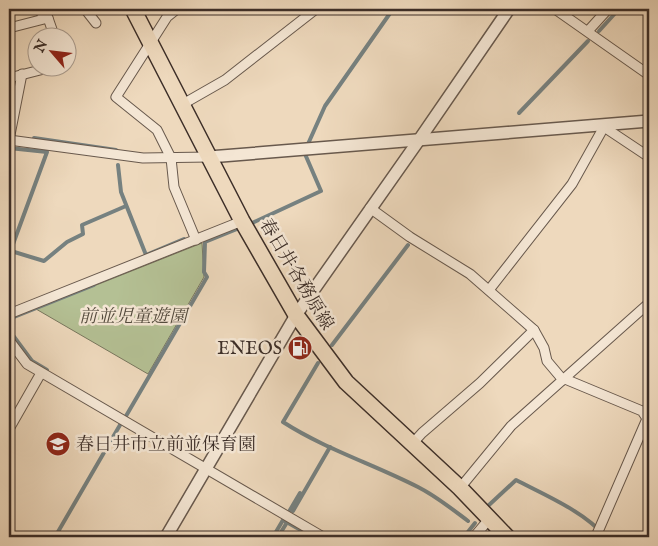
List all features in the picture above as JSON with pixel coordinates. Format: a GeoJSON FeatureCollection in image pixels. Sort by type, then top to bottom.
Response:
{"type":"FeatureCollection","features":[{"type":"Feature","properties":{"kind":"main road","name":"春日井各務原線"},"geometry":{"type":"LineString","coordinates":[[133,9],[242,221],[296,315],[346,382],[460,488],[507,537]]}},
{"type":"Feature","properties":{"kind":"street"},"geometry":{"type":"LineString","coordinates":[[37,9],[48,18],[52,28]]}},
{"type":"Feature","properties":{"kind":"street"},"geometry":{"type":"LineString","coordinates":[[85,9],[96,23]]}},
{"type":"Feature","properties":{"kind":"street"},"geometry":{"type":"LineString","coordinates":[[178,9],[165,13],[151,44],[116,97],[158,130],[170,158],[174,187],[196,240]]}},
{"type":"Feature","properties":{"kind":"street"},"geometry":{"type":"LineString","coordinates":[[183,104],[225,80],[316,9]]}},
{"type":"Feature","properties":{"kind":"street"},"geometry":{"type":"LineString","coordinates":[[166,537],[296,315],[509,9]]}},
{"type":"Feature","properties":{"kind":"street"},"geometry":{"type":"LineString","coordinates":[[555,9],[649,75]]}},
{"type":"Feature","properties":{"kind":"street"},"geometry":{"type":"LineString","coordinates":[[588,31],[608,9]]}},
{"type":"Feature","properties":{"kind":"street"},"geometry":{"type":"LineString","coordinates":[[9,28],[48,18]]}},
{"type":"Feature","properties":{"kind":"street"},"geometry":{"type":"LineString","coordinates":[[9,78],[28,73]]}},
{"type":"Feature","properties":{"kind":"street"},"geometry":{"type":"LineString","coordinates":[[22,74],[9,140],[143,158],[208,157],[649,121]]}},
{"type":"Feature","properties":{"kind":"street"},"geometry":{"type":"LineString","coordinates":[[605,126],[649,157]]}},
{"type":"Feature","properties":{"kind":"street"},"geometry":{"type":"LineString","coordinates":[[489,290],[572,184],[605,126]]}},
{"type":"Feature","properties":{"kind":"street"},"geometry":{"type":"LineString","coordinates":[[370,208],[410,237],[470,274],[489,290],[534,330],[544,348],[547,362],[564,380],[642,411],[649,419],[646,421],[597,534],[594,537]]}},
{"type":"Feature","properties":{"kind":"street"},"geometry":{"type":"LineString","coordinates":[[9,314],[242,221]]}},
{"type":"Feature","properties":{"kind":"street"},"geometry":{"type":"LineString","coordinates":[[460,488],[511,426],[649,303]]}},
{"type":"Feature","properties":{"kind":"street"},"geometry":{"type":"LineString","coordinates":[[412,444],[422,433],[480,383],[534,330]]}},
{"type":"Feature","properties":{"kind":"street"},"geometry":{"type":"LineString","coordinates":[[9,340],[27,364],[41,373],[323,537]]}},
{"type":"Feature","properties":{"kind":"street"},"geometry":{"type":"LineString","coordinates":[[9,428],[41,373]]}},
{"type":"Feature","properties":{"kind":"street"},"geometry":{"type":"LineString","coordinates":[[474,537],[490,518]]}},
{"type":"Feature","properties":{"kind":"green space","name":"前並児童遊園"},"geometry":{"type":"Polygon","coordinates":[[[202,243],[204,277],[148,374],[36,309],[202,243]]]}},
{"type":"Feature","properties":{"kind":"waterway"},"geometry":{"type":"LineString","coordinates":[[308,144],[325,106],[393,9]]}},
{"type":"Feature","properties":{"kind":"waterway"},"geometry":{"type":"LineString","coordinates":[[599,31],[619,9]]}},
{"type":"Feature","properties":{"kind":"waterway"},"geometry":{"type":"LineString","coordinates":[[519,113],[588,41]]}},
{"type":"Feature","properties":{"kind":"waterway"},"geometry":{"type":"LineString","coordinates":[[34,138],[116,150]]}},
{"type":"Feature","properties":{"kind":"waterway"},"geometry":{"type":"LineString","coordinates":[[9,148],[47,152],[9,255]]}},
{"type":"Feature","properties":{"kind":"waterway"},"geometry":{"type":"LineString","coordinates":[[250,224],[321,191],[305,154]]}},
{"type":"Feature","properties":{"kind":"waterway"},"geometry":{"type":"LineString","coordinates":[[118,165],[121,192],[146,255],[184,239]]}},
{"type":"Feature","properties":{"kind":"waterway"},"geometry":{"type":"LineString","coordinates":[[11,251],[44,261],[67,242],[83,234],[82,225],[126,206]]}},
{"type":"Feature","properties":{"kind":"waterway"},"geometry":{"type":"LineString","coordinates":[[126,416],[207,277],[204,272],[205,242],[237,229]]}},
{"type":"Feature","properties":{"kind":"waterway"},"geometry":{"type":"LineString","coordinates":[[332,345],[408,245]]}},
{"type":"Feature","properties":{"kind":"waterway"},"geometry":{"type":"LineString","coordinates":[[9,319],[94,285]]}},
{"type":"Feature","properties":{"kind":"waterway"},"geometry":{"type":"LineString","coordinates":[[9,330],[32,361],[47,370]]}},
{"type":"Feature","properties":{"kind":"waterway"},"geometry":{"type":"LineString","coordinates":[[318,363],[283,422],[315,440],[425,491],[468,521]]}},
{"type":"Feature","properties":{"kind":"waterway"},"geometry":{"type":"LineString","coordinates":[[55,537],[120,425]]}},
{"type":"Feature","properties":{"kind":"waterway"},"geometry":{"type":"LineString","coordinates":[[293,511],[330,447]]}},
{"type":"Feature","properties":{"kind":"waterway"},"geometry":{"type":"LineString","coordinates":[[489,505],[516,480],[576,512],[587,519],[606,537]]}},
{"type":"Feature","properties":{"kind":"waterway"},"geometry":{"type":"LineString","coordinates":[[290,510],[300,493]]}},
{"type":"Feature","properties":{"kind":"waterway"},"geometry":{"type":"LineString","coordinates":[[273,537],[283,520],[313,537]]}},
{"type":"Feature","properties":{"kind":"waterway"},"geometry":{"type":"LineString","coordinates":[[464,537],[475,523]]}},
{"type":"Feature","properties":{"kind":"waterway"},"geometry":{"type":"LineString","coordinates":[[278,537],[286,524]]}},
{"type":"Feature","properties":{"kind":"place","name":"ENEOS"},"geometry":{"type":"Point","coordinates":[300,348]}},
{"type":"Feature","properties":{"kind":"place","name":"春日井市立前並保育園"},"geometry":{"type":"Point","coordinates":[58,444]}}]}
